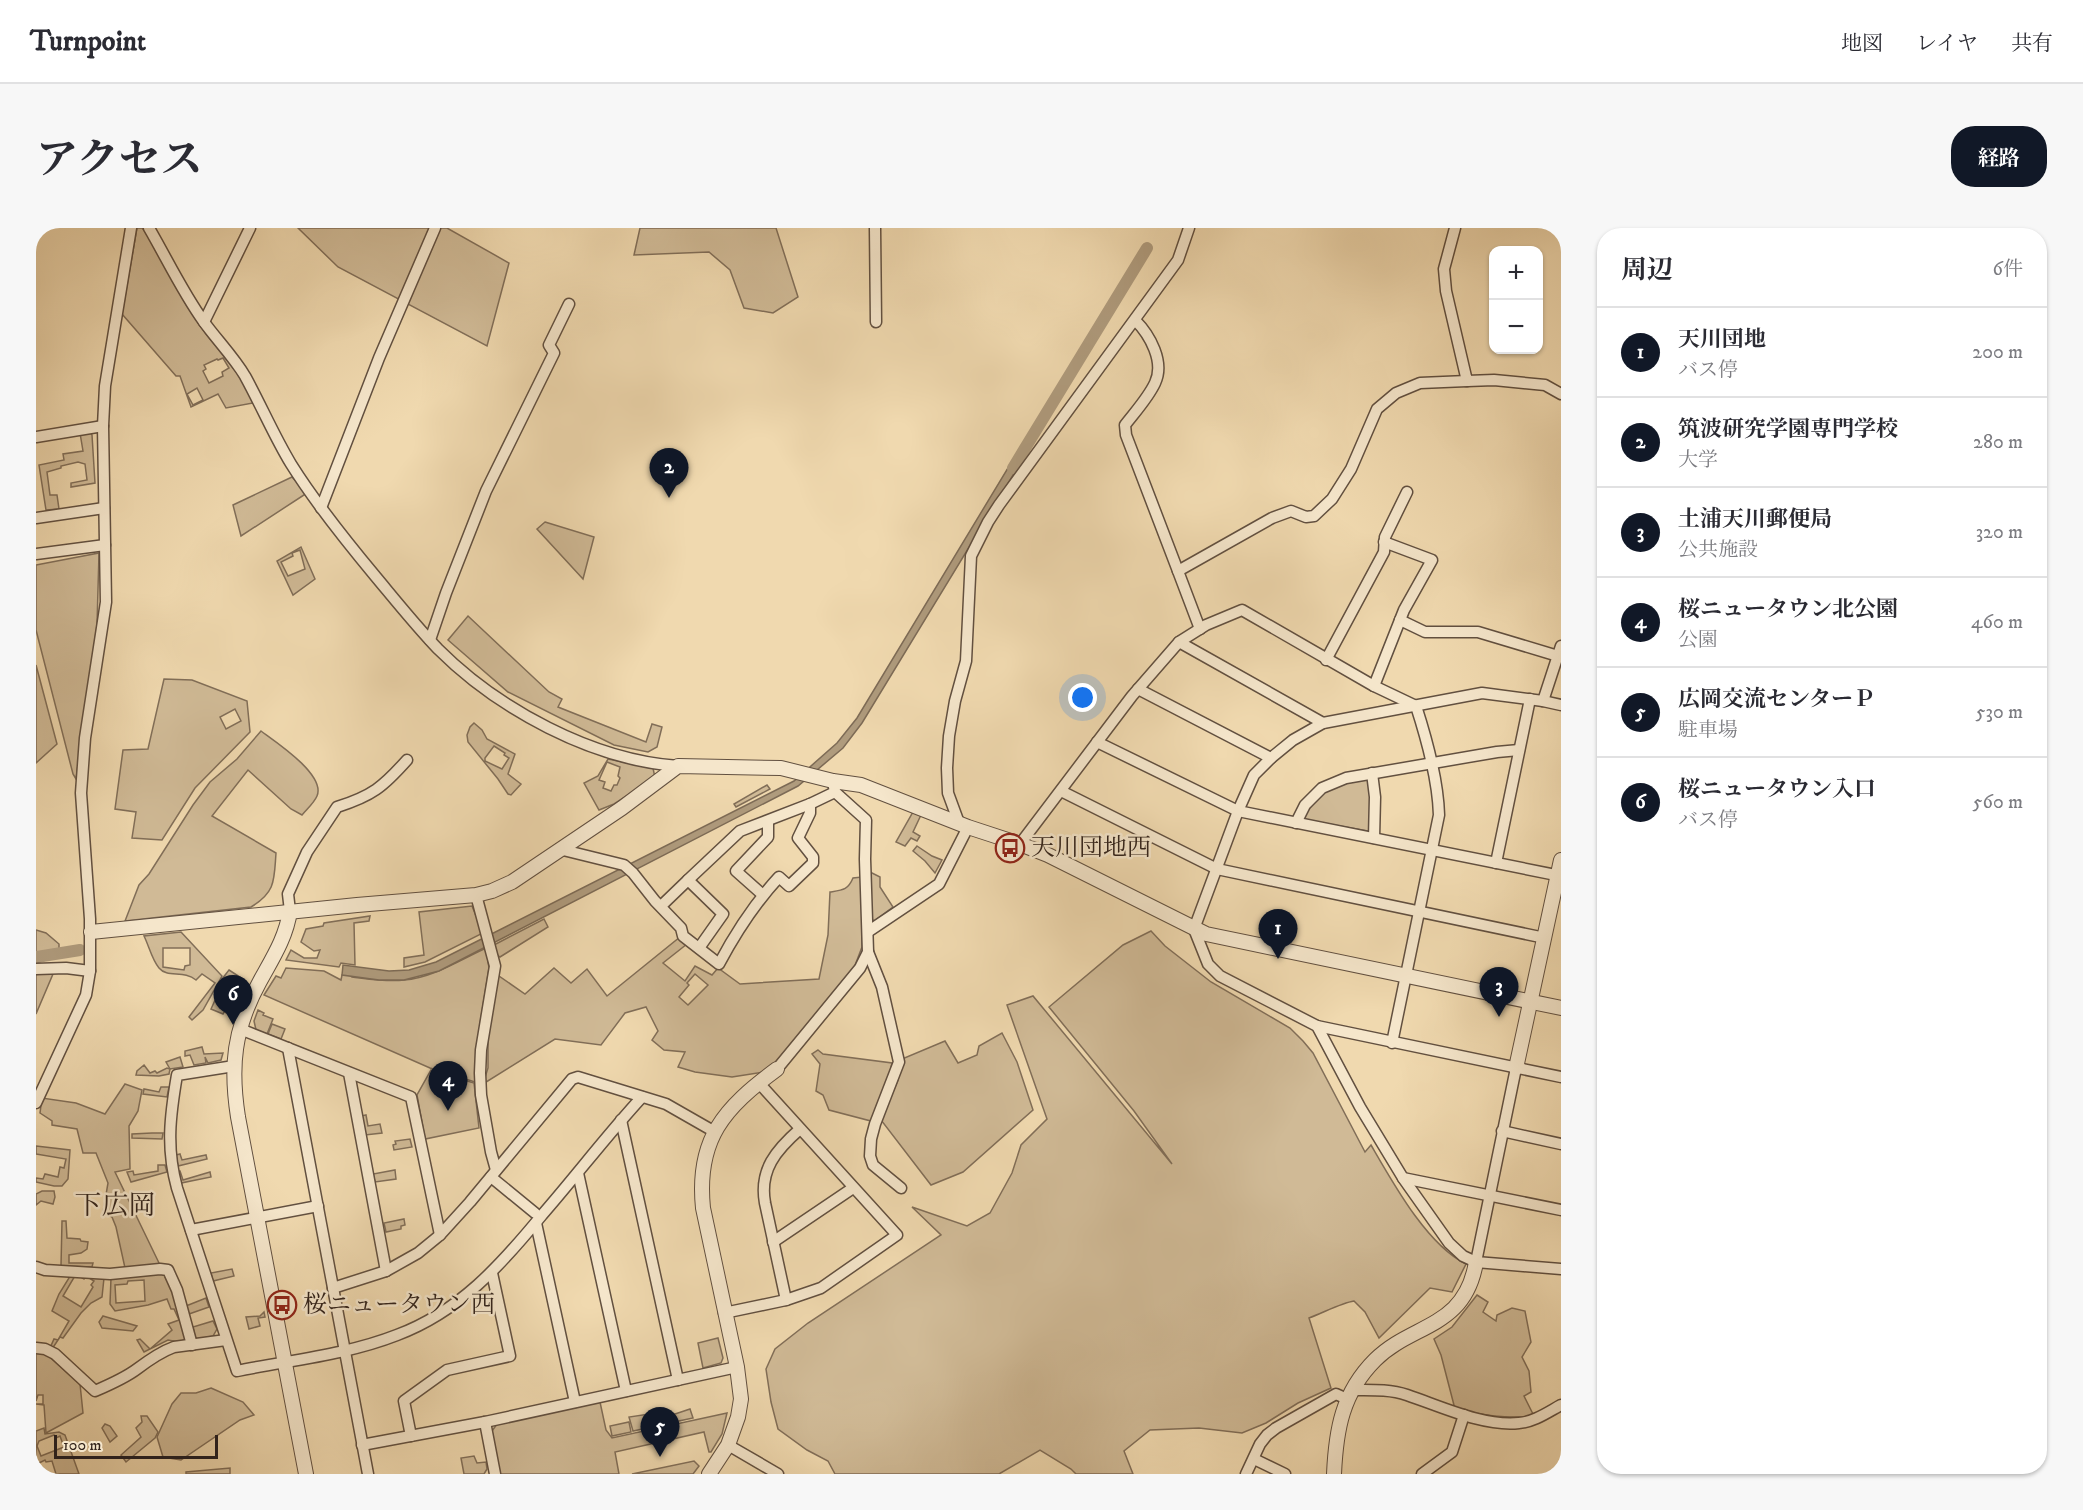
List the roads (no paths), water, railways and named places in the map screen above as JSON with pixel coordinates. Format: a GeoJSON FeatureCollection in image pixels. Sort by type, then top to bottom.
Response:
{"type":"FeatureCollection","features":[{"type":"Feature","properties":{"kind":"street"},"geometry":{"type":"LineString","coordinates":[[36,1103],[86,995],[90,971],[91,932],[81,793],[85,738],[106,602],[103,426],[107,368],[131,228]]}},
{"type":"Feature","properties":{"kind":"street"},"geometry":{"type":"LineString","coordinates":[[149,228],[204,322],[234,359],[291,464],[321,508],[354,551],[430,640],[460,668],[496,696],[552,728],[602,751],[655,764],[767,767],[806,774],[834,786],[866,820],[868,952],[860,968],[777,1069],[734,1104],[707,1148],[701,1187],[705,1222],[737,1367],[741,1399],[738,1417],[728,1445],[709,1474]]}},
{"type":"Feature","properties":{"kind":"street"},"geometry":{"type":"LineString","coordinates":[[204,322],[250,228]]}},
{"type":"Feature","properties":{"kind":"street"},"geometry":{"type":"LineString","coordinates":[[321,508],[379,358],[435,228]]}},
{"type":"Feature","properties":{"kind":"street"},"geometry":{"type":"LineString","coordinates":[[875,228],[876,322]]}},
{"type":"Feature","properties":{"kind":"street"},"geometry":{"type":"LineString","coordinates":[[869,931],[939,884],[963,825],[948,793],[947,768],[949,736],[955,701],[966,661],[971,556],[999,505],[1178,260],[1188,228]]}},
{"type":"Feature","properties":{"kind":"street"},"geometry":{"type":"LineString","coordinates":[[1455,228],[1444,269],[1446,291],[1467,381]]}},
{"type":"Feature","properties":{"kind":"street"},"geometry":{"type":"LineString","coordinates":[[430,640],[478,510],[554,353],[549,345],[569,304]]}},
{"type":"Feature","properties":{"kind":"street"},"geometry":{"type":"LineString","coordinates":[[1135,320],[1152,343],[1159,368],[1155,383],[1125,425],[1126,435],[1200,629]]}},
{"type":"Feature","properties":{"kind":"street"},"geometry":{"type":"LineString","coordinates":[[1178,571],[1272,518],[1291,511],[1306,517],[1314,516],[1332,499],[1351,469],[1377,409],[1396,393],[1420,383],[1494,380],[1545,385],[1561,393]]}},
{"type":"Feature","properties":{"kind":"street"},"geometry":{"type":"LineString","coordinates":[[36,437],[103,426]]}},
{"type":"Feature","properties":{"kind":"street"},"geometry":{"type":"LineString","coordinates":[[1326,660],[1384,552],[1385,537],[1407,492]]}},
{"type":"Feature","properties":{"kind":"street"},"geometry":{"type":"LineString","coordinates":[[36,518],[104,508]]}},
{"type":"Feature","properties":{"kind":"street"},"geometry":{"type":"LineString","coordinates":[[1374,686],[1400,620],[1432,560],[1384,542]]}},
{"type":"Feature","properties":{"kind":"street"},"geometry":{"type":"LineString","coordinates":[[36,554],[105,544]]}},
{"type":"Feature","properties":{"kind":"street"},"geometry":{"type":"LineString","coordinates":[[1020,844],[1138,689],[1179,642],[1200,629],[1242,610],[1326,660],[1416,706],[1431,763],[1439,815],[1392,1043]]}},
{"type":"Feature","properties":{"kind":"street"},"geometry":{"type":"LineString","coordinates":[[1400,620],[1425,632],[1478,632],[1560,651],[1543,700]]}},
{"type":"Feature","properties":{"kind":"street"},"geometry":{"type":"LineString","coordinates":[[1179,642],[1323,723]]}},
{"type":"Feature","properties":{"kind":"street"},"geometry":{"type":"LineString","coordinates":[[1138,689],[1271,758]]}},
{"type":"Feature","properties":{"kind":"street"},"geometry":{"type":"LineString","coordinates":[[1561,705],[1543,700],[1482,693],[1323,723],[1293,740],[1254,775],[1238,811],[1194,929],[1208,964],[1220,976],[1317,1026],[1561,1077]]}},
{"type":"Feature","properties":{"kind":"street"},"geometry":{"type":"LineString","coordinates":[[1496,863],[1530,699]]}},
{"type":"Feature","properties":{"kind":"street"},"geometry":{"type":"LineString","coordinates":[[1097,742],[1238,811],[1559,875]]}},
{"type":"Feature","properties":{"kind":"street"},"geometry":{"type":"LineString","coordinates":[[1296,823],[1305,805],[1322,788],[1346,778],[1519,750]]}},
{"type":"Feature","properties":{"kind":"street"},"geometry":{"type":"LineString","coordinates":[[306,1474],[237,1108],[234,1066],[240,1029],[257,986],[286,932],[290,911],[288,894],[306,852],[337,807],[374,793],[407,760]]}},
{"type":"Feature","properties":{"kind":"street"},"geometry":{"type":"LineString","coordinates":[[91,932],[290,911],[476,895],[492,891],[512,882],[678,766]]}},
{"type":"Feature","properties":{"kind":"street"},"geometry":{"type":"LineString","coordinates":[[1372,773],[1375,797],[1374,838]]}},
{"type":"Feature","properties":{"kind":"street"},"geometry":{"type":"LineString","coordinates":[[661,906],[740,831],[810,804],[834,786],[861,785],[963,825],[1020,844],[1206,934],[1561,1008]]}},
{"type":"Feature","properties":{"kind":"street"},"geometry":{"type":"LineString","coordinates":[[1061,791],[1217,869],[1545,938]]}},
{"type":"Feature","properties":{"kind":"street"},"geometry":{"type":"LineString","coordinates":[[559,849],[622,865],[633,873],[681,928],[683,936],[719,964],[735,933],[779,877],[789,886],[813,863],[813,857],[798,838],[810,813],[810,804]]}},
{"type":"Feature","properties":{"kind":"street"},"geometry":{"type":"LineString","coordinates":[[763,895],[736,871],[768,837],[768,822]]}},
{"type":"Feature","properties":{"kind":"street"},"geometry":{"type":"LineString","coordinates":[[1334,1474],[1337,1430],[1350,1394],[1375,1359],[1391,1346],[1430,1327],[1458,1303],[1472,1281],[1561,860]]}},
{"type":"Feature","properties":{"kind":"street"},"geometry":{"type":"LineString","coordinates":[[688,880],[723,914],[699,948]]}},
{"type":"Feature","properties":{"kind":"street"},"geometry":{"type":"LineString","coordinates":[[476,895],[495,966],[481,1050],[480,1073],[481,1095],[493,1174],[535,1218],[575,1402]]}},
{"type":"Feature","properties":{"kind":"street"},"geometry":{"type":"LineString","coordinates":[[868,952],[882,987],[899,1062],[875,1124],[870,1156],[873,1165],[902,1188]]}},
{"type":"Feature","properties":{"kind":"street"},"geometry":{"type":"LineString","coordinates":[[36,969],[66,968],[90,971]]}},
{"type":"Feature","properties":{"kind":"street"},"geometry":{"type":"LineString","coordinates":[[1317,1026],[1360,1107],[1403,1178],[1449,1244],[1463,1256],[1476,1262],[1561,1269]]}},
{"type":"Feature","properties":{"kind":"street"},"geometry":{"type":"LineString","coordinates":[[240,1029],[411,1097],[440,1235]]}},
{"type":"Feature","properties":{"kind":"street"},"geometry":{"type":"LineString","coordinates":[[288,1048],[368,1474]]}},
{"type":"Feature","properties":{"kind":"street"},"geometry":{"type":"LineString","coordinates":[[234,1066],[177,1075],[169,1139],[174,1177],[237,1371],[380,1341],[447,1310],[492,1273],[535,1218],[578,1173],[642,1097]]}},
{"type":"Feature","properties":{"kind":"street"},"geometry":{"type":"LineString","coordinates":[[349,1073],[386,1271]]}},
{"type":"Feature","properties":{"kind":"street"},"geometry":{"type":"LineString","coordinates":[[333,1288],[386,1271],[418,1253],[440,1235],[572,1079],[578,1077],[666,1104],[715,1132]]}},
{"type":"Feature","properties":{"kind":"street"},"geometry":{"type":"LineString","coordinates":[[724,1313],[786,1300],[821,1288],[897,1235],[759,1083]]}},
{"type":"Feature","properties":{"kind":"street"},"geometry":{"type":"LineString","coordinates":[[621,1120],[678,1380]]}},
{"type":"Feature","properties":{"kind":"street"},"geometry":{"type":"LineString","coordinates":[[786,1300],[763,1195],[764,1178],[768,1164],[776,1152],[800,1130]]}},
{"type":"Feature","properties":{"kind":"street"},"geometry":{"type":"LineString","coordinates":[[1502,1131],[1561,1144]]}},
{"type":"Feature","properties":{"kind":"street"},"geometry":{"type":"LineString","coordinates":[[578,1173],[626,1391]]}},
{"type":"Feature","properties":{"kind":"street"},"geometry":{"type":"LineString","coordinates":[[1403,1178],[1561,1210]]}},
{"type":"Feature","properties":{"kind":"street"},"geometry":{"type":"LineString","coordinates":[[773,1242],[853,1188]]}},
{"type":"Feature","properties":{"kind":"street"},"geometry":{"type":"LineString","coordinates":[[191,1230],[318,1206]]}},
{"type":"Feature","properties":{"kind":"street"},"geometry":{"type":"LineString","coordinates":[[36,1267],[45,1270],[110,1274],[168,1270],[177,1290],[192,1345]]}},
{"type":"Feature","properties":{"kind":"street"},"geometry":{"type":"LineString","coordinates":[[411,1436],[404,1401],[447,1370],[510,1356],[492,1273]]}},
{"type":"Feature","properties":{"kind":"street"},"geometry":{"type":"LineString","coordinates":[[36,1348],[55,1354],[95,1391],[136,1370],[165,1350],[226,1340]]}},
{"type":"Feature","properties":{"kind":"street"},"geometry":{"type":"LineString","coordinates":[[362,1445],[485,1422],[737,1367]]}},
{"type":"Feature","properties":{"kind":"street"},"geometry":{"type":"LineString","coordinates":[[1246,1474],[1260,1444],[1276,1428],[1336,1394],[1389,1391],[1464,1415],[1518,1424],[1537,1418],[1561,1405]]}},
{"type":"Feature","properties":{"kind":"street"},"geometry":{"type":"LineString","coordinates":[[1422,1474],[1452,1452],[1464,1415]]}},
{"type":"Feature","properties":{"kind":"street"},"geometry":{"type":"LineString","coordinates":[[485,1422],[495,1474]]}},
{"type":"Feature","properties":{"kind":"street"},"geometry":{"type":"LineString","coordinates":[[728,1445],[778,1474]]}},
{"type":"Feature","properties":{"kind":"street"},"geometry":{"type":"LineString","coordinates":[[1254,1459],[1284,1474]]}},
{"type":"Feature","properties":{"kind":"waterway"},"geometry":{"type":"LineString","coordinates":[[1013,468],[1147,248]]}},
{"type":"Feature","properties":{"kind":"waterway"},"geometry":{"type":"LineString","coordinates":[[36,957],[80,950]]}},
{"type":"Feature","properties":{"kind":"place","name":"筑波研究学園専門学校"},"geometry":{"type":"Point","coordinates":[669,498]}},
{"type":"Feature","properties":{"kind":"place","name":"天川団地西"},"geometry":{"type":"Point","coordinates":[1010,848]}},
{"type":"Feature","properties":{"kind":"place","name":"天川団地"},"geometry":{"type":"Point","coordinates":[1278,959]}},
{"type":"Feature","properties":{"kind":"place","name":"土浦天川郵便局"},"geometry":{"type":"Point","coordinates":[1499,1017]}},
{"type":"Feature","properties":{"kind":"place","name":"桜ニュータウン入口"},"geometry":{"type":"Point","coordinates":[233,1025]}},
{"type":"Feature","properties":{"kind":"place","name":"桜ニュータウン北公園"},"geometry":{"type":"Point","coordinates":[448,1111]}},
{"type":"Feature","properties":{"kind":"place","name":"桜ニュータウン西"},"geometry":{"type":"Point","coordinates":[282,1305]}},
{"type":"Feature","properties":{"kind":"place","name":"広岡交流センターＰ"},"geometry":{"type":"Point","coordinates":[660,1457]}},
{"type":"Feature","properties":{"kind":"district","name":"下広岡"},"geometry":{"type":"Point","coordinates":[115,1206]}}]}
